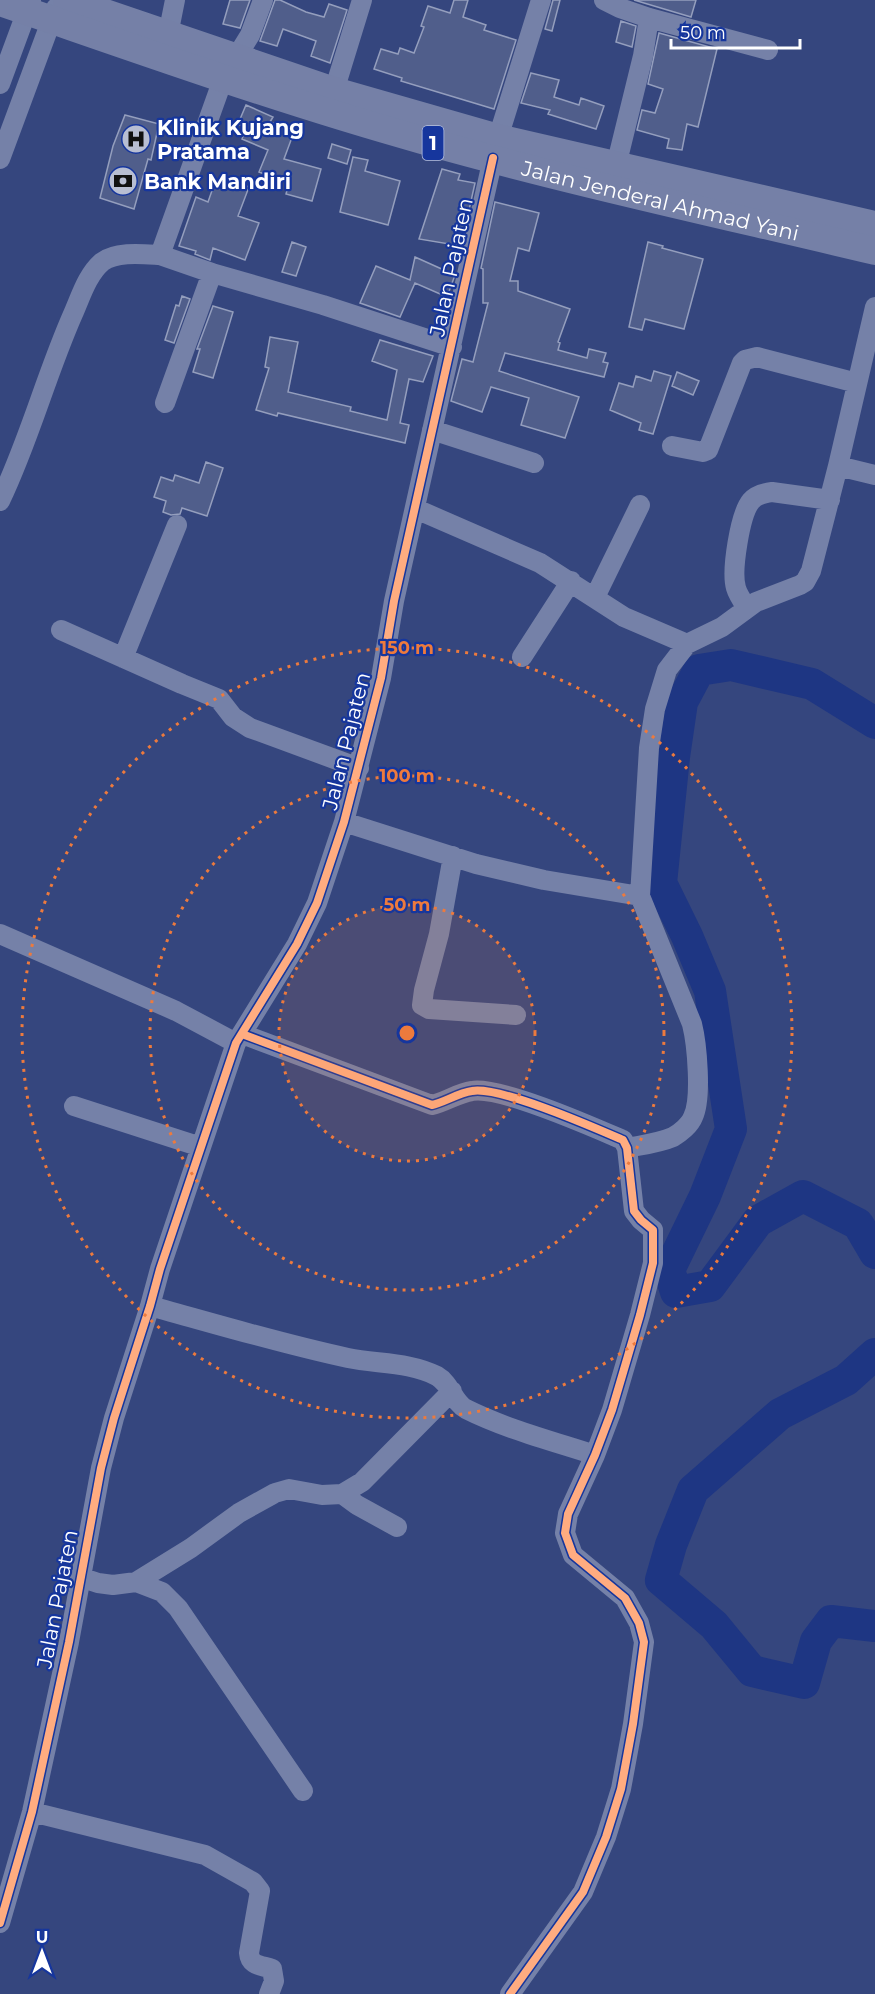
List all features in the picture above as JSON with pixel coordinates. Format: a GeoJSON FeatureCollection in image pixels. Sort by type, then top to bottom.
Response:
{"type":"FeatureCollection","features":[{"type":"Feature","properties":{"kind":"highway","name":"Jalan Jenderal Ahmad Yani"},"geometry":{"type":"LineString","coordinates":[[0,2],[57,5],[168,34],[229,68],[334,91],[495,148],[875,251]]}},
{"type":"Feature","properties":{"kind":"highway","name":"Jalan Jenderal Ahmad Yani"},"geometry":{"type":"LineString","coordinates":[[57,5],[411,137],[616,166],[875,225]]}},
{"type":"Feature","properties":{"kind":"street"},"geometry":{"type":"LineString","coordinates":[[168,34],[176,0]]}},
{"type":"Feature","properties":{"kind":"street"},"geometry":{"type":"LineString","coordinates":[[160,255],[229,68],[250,35],[263,0]]}},
{"type":"Feature","properties":{"kind":"street"},"geometry":{"type":"LineString","coordinates":[[334,91],[362,0]]}},
{"type":"Feature","properties":{"kind":"street","name":"Jalan Pajaten"},"geometry":{"type":"LineString","coordinates":[[0,1923],[32,1812],[69,1642],[101,1468],[114,1418],[158,1277],[239,1038],[297,944],[323,885],[344,822],[381,678],[394,602],[495,148],[541,0]]}},
{"type":"Feature","properties":{"kind":"street"},"geometry":{"type":"LineString","coordinates":[[615,3],[649,18],[768,50]]}},
{"type":"Feature","properties":{"kind":"street"},"geometry":{"type":"LineString","coordinates":[[0,84],[57,5]]}},
{"type":"Feature","properties":{"kind":"street"},"geometry":{"type":"LineString","coordinates":[[0,159],[57,5]]}},
{"type":"Feature","properties":{"kind":"street"},"geometry":{"type":"LineString","coordinates":[[616,166],[643,56],[649,18]]}},
{"type":"Feature","properties":{"kind":"street"},"geometry":{"type":"LineString","coordinates":[[0,501],[57,351],[88,280],[101,263],[110,257],[160,255],[452,347]]}},
{"type":"Feature","properties":{"kind":"street"},"geometry":{"type":"LineString","coordinates":[[165,403],[212,273]]}},
{"type":"Feature","properties":{"kind":"street"},"geometry":{"type":"LineString","coordinates":[[627,1148],[673,1137],[693,1118],[697,1099],[696,1041],[692,1024],[640,896],[649,748],[655,709],[667,670],[687,644],[722,627],[756,602],[805,582],[811,571],[830,500],[875,307]]}},
{"type":"Feature","properties":{"kind":"street"},"geometry":{"type":"LineString","coordinates":[[672,446],[703,452],[708,450],[745,360],[757,357],[857,383]]}},
{"type":"Feature","properties":{"kind":"street"},"geometry":{"type":"LineString","coordinates":[[432,430],[534,463]]}},
{"type":"Feature","properties":{"kind":"street"},"geometry":{"type":"LineString","coordinates":[[838,466],[875,475]]}},
{"type":"Feature","properties":{"kind":"street"},"geometry":{"type":"LineString","coordinates":[[747,608],[735,586],[735,572],[745,511],[750,501],[764,493],[772,492],[830,500]]}},
{"type":"Feature","properties":{"kind":"street"},"geometry":{"type":"LineString","coordinates":[[595,597],[640,505]]}},
{"type":"Feature","properties":{"kind":"street"},"geometry":{"type":"LineString","coordinates":[[416,509],[540,563],[624,617],[687,644]]}},
{"type":"Feature","properties":{"kind":"street"},"geometry":{"type":"LineString","coordinates":[[123,658],[177,525]]}},
{"type":"Feature","properties":{"kind":"street"},"geometry":{"type":"LineString","coordinates":[[522,657],[571,581]]}},
{"type":"Feature","properties":{"kind":"street"},"geometry":{"type":"LineString","coordinates":[[61,630],[219,699],[233,717],[250,728],[359,768]]}},
{"type":"Feature","properties":{"kind":"street"},"geometry":{"type":"LineString","coordinates":[[344,822],[453,856],[544,880],[640,896]]}},
{"type":"Feature","properties":{"kind":"street"},"geometry":{"type":"LineString","coordinates":[[453,856],[439,934],[422,1005],[429,1008],[516,1015]]}},
{"type":"Feature","properties":{"kind":"street"},"geometry":{"type":"LineString","coordinates":[[0,934],[239,1038],[432,1105],[472,1090],[492,1092],[574,1119],[623,1140],[627,1148],[633,1202],[640,1220],[653,1230],[653,1263],[612,1410],[595,1455],[568,1514],[565,1533],[573,1555],[625,1598],[639,1623],[644,1642],[633,1724],[621,1789],[595,1867],[583,1892],[510,1994]]}},
{"type":"Feature","properties":{"kind":"street"},"geometry":{"type":"LineString","coordinates":[[74,1106],[201,1147]]}},
{"type":"Feature","properties":{"kind":"street"},"geometry":{"type":"LineString","coordinates":[[150,1306],[351,1359],[392,1363],[438,1377],[452,1391],[458,1404],[468,1410],[519,1430],[595,1455]]}},
{"type":"Feature","properties":{"kind":"street"},"geometry":{"type":"LineString","coordinates":[[136,1582],[191,1548],[239,1513],[274,1493],[289,1489],[322,1495],[342,1494],[362,1482],[452,1391]]}},
{"type":"Feature","properties":{"kind":"street"},"geometry":{"type":"LineString","coordinates":[[342,1494],[397,1527]]}},
{"type":"Feature","properties":{"kind":"street"},"geometry":{"type":"LineString","coordinates":[[80,1577],[98,1583],[136,1582],[162,1592],[178,1608],[303,1791]]}},
{"type":"Feature","properties":{"kind":"street"},"geometry":{"type":"LineString","coordinates":[[32,1812],[205,1855],[253,1882],[260,1891],[250,1960],[252,1963],[272,1970],[274,1981],[269,1994]]}},
{"type":"Feature","properties":{"kind":"building"},"geometry":{"type":"Polygon","coordinates":[[[230,0],[250,0],[240,28],[223,24],[230,0]]]}},
{"type":"Feature","properties":{"kind":"building"},"geometry":{"type":"Polygon","coordinates":[[[275,0],[324,17],[329,4],[347,10],[330,63],[311,56],[316,41],[283,29],[277,46],[260,41],[275,0]]]}},
{"type":"Feature","properties":{"kind":"building"},"geometry":{"type":"Polygon","coordinates":[[[454,0],[468,0],[463,17],[486,25],[484,30],[516,40],[494,109],[401,81],[402,78],[374,69],[381,49],[398,54],[400,48],[414,53],[424,27],[421,26],[428,6],[450,13],[454,0]]]}},
{"type":"Feature","properties":{"kind":"building"},"geometry":{"type":"Polygon","coordinates":[[[553,0],[560,0],[552,31],[545,29],[553,0]]]}},
{"type":"Feature","properties":{"kind":"building"},"geometry":{"type":"Polygon","coordinates":[[[634,0],[696,0],[691,17],[634,0]]]}},
{"type":"Feature","properties":{"kind":"building"},"geometry":{"type":"Polygon","coordinates":[[[621,21],[636,26],[632,47],[616,42],[621,21]]]}},
{"type":"Feature","properties":{"kind":"building"},"geometry":{"type":"Polygon","coordinates":[[[659,33],[717,49],[698,127],[687,124],[682,150],[667,148],[669,139],[637,130],[642,110],[655,113],[663,89],[648,84],[659,33]]]}},
{"type":"Feature","properties":{"kind":"building"},"geometry":{"type":"Polygon","coordinates":[[[531,73],[559,80],[554,97],[579,105],[581,98],[604,106],[596,129],[548,114],[550,110],[521,103],[531,73]]]}},
{"type":"Feature","properties":{"kind":"building"},"geometry":{"type":"Polygon","coordinates":[[[246,105],[273,117],[270,122],[294,132],[284,159],[321,169],[312,201],[286,194],[289,183],[259,172],[268,150],[242,139],[246,128],[238,124],[246,105]]]}},
{"type":"Feature","properties":{"kind":"building"},"geometry":{"type":"Polygon","coordinates":[[[125,115],[159,124],[151,160],[148,159],[134,209],[100,198],[113,146],[125,115]]]}},
{"type":"Feature","properties":{"kind":"building"},"geometry":{"type":"Polygon","coordinates":[[[332,144],[351,150],[347,164],[328,158],[332,144]]]}},
{"type":"Feature","properties":{"kind":"building"},"geometry":{"type":"Polygon","coordinates":[[[353,157],[368,160],[365,171],[400,181],[388,225],[340,212],[353,157]]]}},
{"type":"Feature","properties":{"kind":"building"},"geometry":{"type":"Polygon","coordinates":[[[442,169],[460,174],[458,180],[475,183],[461,246],[419,239],[442,169]]]}},
{"type":"Feature","properties":{"kind":"building"},"geometry":{"type":"Polygon","coordinates":[[[233,181],[249,187],[238,216],[259,223],[245,260],[213,248],[210,260],[195,254],[196,251],[179,246],[196,197],[208,202],[215,182],[230,188],[233,181]]]}},
{"type":"Feature","properties":{"kind":"building"},"geometry":{"type":"Polygon","coordinates":[[[495,202],[539,213],[529,251],[518,248],[510,281],[518,281],[518,291],[570,309],[558,342],[560,343],[558,350],[587,358],[589,349],[606,353],[603,362],[608,363],[604,377],[505,353],[499,371],[579,397],[565,438],[521,425],[529,398],[491,387],[482,412],[451,401],[462,359],[473,362],[488,303],[483,303],[483,269],[481,268],[495,202]]]}},
{"type":"Feature","properties":{"kind":"building"},"geometry":{"type":"Polygon","coordinates":[[[292,242],[306,247],[296,276],[282,272],[292,242]]]}},
{"type":"Feature","properties":{"kind":"building"},"geometry":{"type":"Polygon","coordinates":[[[648,242],[703,259],[684,329],[645,319],[642,330],[629,327],[648,242]]]}},
{"type":"Feature","properties":{"kind":"building"},"geometry":{"type":"Polygon","coordinates":[[[415,257],[455,275],[447,297],[415,283],[400,317],[360,303],[376,266],[410,280],[415,257]]]}},
{"type":"Feature","properties":{"kind":"building"},"geometry":{"type":"Polygon","coordinates":[[[182,296],[190,299],[174,343],[165,340],[176,305],[179,306],[182,296]]]}},
{"type":"Feature","properties":{"kind":"building"},"geometry":{"type":"Polygon","coordinates":[[[213,306],[233,312],[213,378],[193,372],[200,349],[197,349],[213,306]]]}},
{"type":"Feature","properties":{"kind":"building"},"geometry":{"type":"Polygon","coordinates":[[[270,337],[298,342],[288,392],[351,407],[350,411],[387,420],[397,370],[372,361],[380,340],[433,356],[423,382],[409,379],[400,423],[409,425],[405,443],[278,413],[277,416],[256,410],[269,368],[265,367],[270,337]]]}},
{"type":"Feature","properties":{"kind":"building"},"geometry":{"type":"Polygon","coordinates":[[[654,371],[671,376],[653,434],[639,430],[641,423],[610,410],[619,383],[633,387],[636,376],[651,381],[654,371]]]}},
{"type":"Feature","properties":{"kind":"building"},"geometry":{"type":"Polygon","coordinates":[[[677,372],[699,381],[693,395],[672,386],[677,372]]]}},
{"type":"Feature","properties":{"kind":"building"},"geometry":{"type":"Polygon","coordinates":[[[206,462],[223,468],[207,516],[182,508],[180,514],[171,515],[163,512],[166,501],[154,497],[161,477],[173,481],[175,475],[199,483],[206,462]]]}},
{"type":"Feature","properties":{"kind":"waterway"},"geometry":{"type":"LineString","coordinates":[[875,723],[812,684],[731,665],[699,670],[682,702],[661,883],[710,991],[731,1129],[705,1196],[669,1270],[676,1292],[710,1286],[758,1221],[803,1196],[858,1224],[875,1253]]}},
{"type":"Feature","properties":{"kind":"waterway"},"geometry":{"type":"LineString","coordinates":[[875,1354],[846,1380],[780,1414],[693,1490],[671,1545],[661,1580],[714,1625],[752,1671],[804,1683],[816,1641],[831,1621],[875,1626]]}},
{"type":"Feature","properties":{"kind":"cycle path"},"geometry":{"type":"LineString","coordinates":[[0,1923],[32,1812],[69,1642],[101,1468],[160,1269],[236,1043],[297,944],[317,903],[344,822],[381,678],[394,601],[493,158]]}},
{"type":"Feature","properties":{"kind":"cycle path"},"geometry":{"type":"LineString","coordinates":[[242,1034],[432,1105],[467,1092],[485,1091],[547,1109],[623,1140],[627,1148],[634,1211],[653,1230],[653,1263],[640,1315],[612,1410],[595,1455],[568,1514],[565,1533],[573,1555],[625,1598],[639,1623],[644,1642],[633,1724],[621,1789],[606,1837],[583,1892],[510,1994]]}},
{"type":"Feature","properties":{"kind":"place","name":"Klinik Kujang Pratama"},"geometry":{"type":"Point","coordinates":[136,139]}},
{"type":"Feature","properties":{"kind":"place","name":"Bank Mandiri"},"geometry":{"type":"Point","coordinates":[123,181]}}]}
